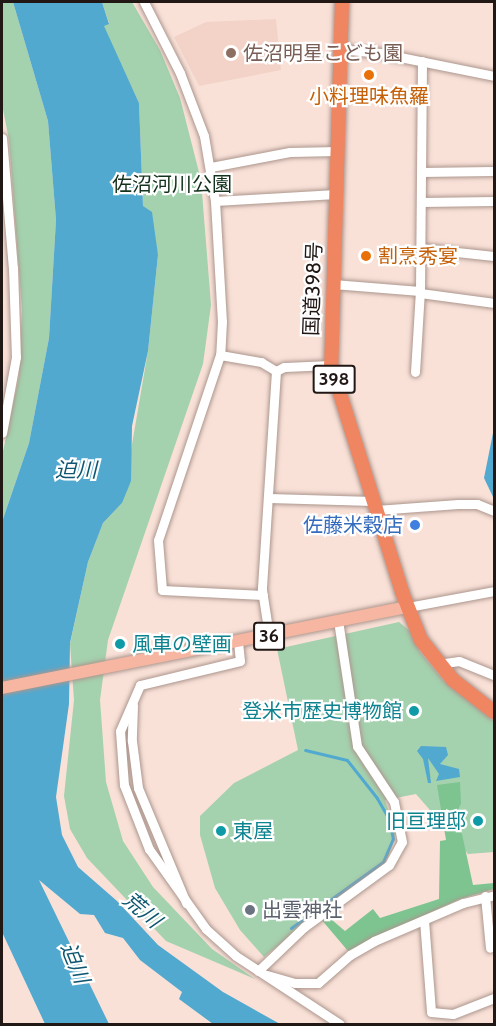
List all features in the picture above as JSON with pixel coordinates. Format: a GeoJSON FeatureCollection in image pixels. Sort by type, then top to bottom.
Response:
{"type":"FeatureCollection","features":[{"type":"Feature","properties":{"kind":"highway","name":"国道398号"},"geometry":{"type":"LineString","coordinates":[[342,2],[331,365],[408,607],[421,640],[438,664],[495,712]]}},
{"type":"Feature","properties":{"kind":"main road","name":"36"},"geometry":{"type":"LineString","coordinates":[[2,688],[130,665],[408,607]]}},
{"type":"Feature","properties":{"kind":"street"},"geometry":{"type":"LineString","coordinates":[[144,2],[194,104],[211,167],[222,321],[220,355],[158,540],[162,590],[263,596]]}},
{"type":"Feature","properties":{"kind":"street"},"geometry":{"type":"LineString","coordinates":[[340,49],[494,72]]}},
{"type":"Feature","properties":{"kind":"street"},"geometry":{"type":"LineString","coordinates":[[415,372],[420,292],[422,61]]}},
{"type":"Feature","properties":{"kind":"street"},"geometry":{"type":"LineString","coordinates":[[2,138],[15,305],[16,357],[2,433]]}},
{"type":"Feature","properties":{"kind":"street"},"geometry":{"type":"LineString","coordinates":[[211,167],[290,152],[337,151]]}},
{"type":"Feature","properties":{"kind":"street"},"geometry":{"type":"LineString","coordinates":[[421,172],[492,171]]}},
{"type":"Feature","properties":{"kind":"street"},"geometry":{"type":"LineString","coordinates":[[215,201],[336,194]]}},
{"type":"Feature","properties":{"kind":"street"},"geometry":{"type":"LineString","coordinates":[[421,202],[495,201]]}},
{"type":"Feature","properties":{"kind":"street"},"geometry":{"type":"LineString","coordinates":[[420,248],[495,256]]}},
{"type":"Feature","properties":{"kind":"street"},"geometry":{"type":"LineString","coordinates":[[333,284],[420,292],[495,303]]}},
{"type":"Feature","properties":{"kind":"street"},"geometry":{"type":"LineString","coordinates":[[220,355],[261,362],[276,370]]}},
{"type":"Feature","properties":{"kind":"street"},"geometry":{"type":"LineString","coordinates":[[276,370],[284,366],[331,365]]}},
{"type":"Feature","properties":{"kind":"street"},"geometry":{"type":"LineString","coordinates":[[269,636],[263,596],[276,370]]}},
{"type":"Feature","properties":{"kind":"street"},"geometry":{"type":"LineString","coordinates":[[2,415],[9,404]]}},
{"type":"Feature","properties":{"kind":"street"},"geometry":{"type":"LineString","coordinates":[[269,498],[375,505],[468,504],[495,511]]}},
{"type":"Feature","properties":{"kind":"street"},"geometry":{"type":"LineString","coordinates":[[408,607],[495,591]]}},
{"type":"Feature","properties":{"kind":"street"},"geometry":{"type":"LineString","coordinates":[[260,972],[304,927],[389,865],[402,842],[394,802],[357,746],[338,621]]}},
{"type":"Feature","properties":{"kind":"street"},"geometry":{"type":"LineString","coordinates":[[238,642],[240,661],[146,682],[136,690],[134,703],[120,731],[124,785],[149,849],[187,908],[220,943],[340,1024]]}},
{"type":"Feature","properties":{"kind":"street"},"geometry":{"type":"LineString","coordinates":[[438,664],[459,661],[495,675]]}},
{"type":"Feature","properties":{"kind":"street"},"geometry":{"type":"LineString","coordinates":[[260,972],[295,983],[318,983],[350,955],[424,921],[490,896],[490,948]]}},
{"type":"Feature","properties":{"kind":"street"},"geometry":{"type":"LineString","coordinates":[[424,921],[431,1012],[453,1014],[494,998]]}},
{"type":"Feature","properties":{"kind":"shaded area","name":"佐沼明星こども園"},"geometry":{"type":"Polygon","coordinates":[[[276,19],[281,70],[199,86],[174,37],[206,22],[276,19]]]}},
{"type":"Feature","properties":{"kind":"green space","name":"佐沼河川公園"},"geometry":{"type":"Polygon","coordinates":[[[2,2],[13,2],[48,121],[56,220],[49,338],[29,443],[2,522],[2,456],[19,376],[22,310],[9,140],[2,104],[2,2]]]}},
{"type":"Feature","properties":{"kind":"green space","name":"佐沼河川公園"},"geometry":{"type":"Polygon","coordinates":[[[102,2],[132,2],[160,50],[180,98],[201,180],[211,305],[203,364],[108,640],[100,700],[106,782],[123,841],[153,887],[212,949],[255,979],[166,941],[87,858],[70,829],[64,796],[74,700],[70,644],[88,562],[103,523],[122,503],[148,351],[158,255],[143,206],[139,103],[103,26],[109,23],[102,2]]]}},
{"type":"Feature","properties":{"kind":"green space"},"geometry":{"type":"Polygon","coordinates":[[[399,622],[410,631],[420,652],[444,681],[494,721],[494,852],[468,854],[416,794],[385,800],[396,833],[388,857],[264,957],[240,930],[215,888],[200,835],[200,816],[234,783],[298,750],[277,649],[399,622]]]}},
{"type":"Feature","properties":{"kind":"green space"},"geometry":{"type":"Polygon","coordinates":[[[460,782],[461,804],[454,817],[462,834],[473,885],[494,883],[494,889],[460,899],[348,951],[320,918],[325,914],[345,931],[373,909],[380,918],[439,899],[440,841],[446,840],[437,785],[460,782]]]}},
{"type":"Feature","properties":{"kind":"water","name":"迫川"},"geometry":{"type":"Polygon","coordinates":[[[13,2],[102,2],[109,24],[104,26],[139,103],[143,206],[152,212],[158,255],[148,351],[132,426],[131,481],[122,503],[103,523],[88,562],[70,643],[69,704],[56,797],[62,835],[78,867],[117,901],[158,945],[223,992],[280,1024],[213,1024],[179,999],[182,992],[140,960],[123,938],[105,933],[94,915],[80,914],[39,880],[109,1024],[45,1024],[2,932],[2,522],[29,443],[49,338],[56,220],[48,121],[13,2]]]}},
{"type":"Feature","properties":{"kind":"water"},"geometry":{"type":"Polygon","coordinates":[[[494,428],[494,499],[484,478],[494,428]]]}},
{"type":"Feature","properties":{"kind":"water"},"geometry":{"type":"Polygon","coordinates":[[[421,746],[446,747],[448,755],[440,764],[459,769],[460,777],[436,781],[439,774],[428,758],[431,783],[428,783],[423,759],[417,751],[421,746]]]}},
{"type":"Feature","properties":{"kind":"waterway"},"geometry":{"type":"LineString","coordinates":[[291,928],[383,862],[393,839],[389,819],[377,798],[347,760],[305,750]]}},
{"type":"Feature","properties":{"kind":"place","name":"佐沼明星こども園"},"geometry":{"type":"Point","coordinates":[231,53]}},
{"type":"Feature","properties":{"kind":"place","name":"小料理味魚羅"},"geometry":{"type":"Point","coordinates":[369,75]}},
{"type":"Feature","properties":{"kind":"place","name":"割烹秀宴"},"geometry":{"type":"Point","coordinates":[366,256]}},
{"type":"Feature","properties":{"kind":"place","name":"佐藤米穀店"},"geometry":{"type":"Point","coordinates":[415,525]}},
{"type":"Feature","properties":{"kind":"place","name":"風車の壁画"},"geometry":{"type":"Point","coordinates":[120,644]}},
{"type":"Feature","properties":{"kind":"place","name":"登米市歴史博物館"},"geometry":{"type":"Point","coordinates":[414,711]}},
{"type":"Feature","properties":{"kind":"place","name":"旧亘理邸"},"geometry":{"type":"Point","coordinates":[478,821]}},
{"type":"Feature","properties":{"kind":"place","name":"東屋"},"geometry":{"type":"Point","coordinates":[221,831]}},
{"type":"Feature","properties":{"kind":"place","name":"出雲神社"},"geometry":{"type":"Point","coordinates":[250,910]}},
{"type":"Feature","properties":{"kind":"water label","name":"荒川"},"geometry":{"type":"Point","coordinates":[142,910]}}]}
